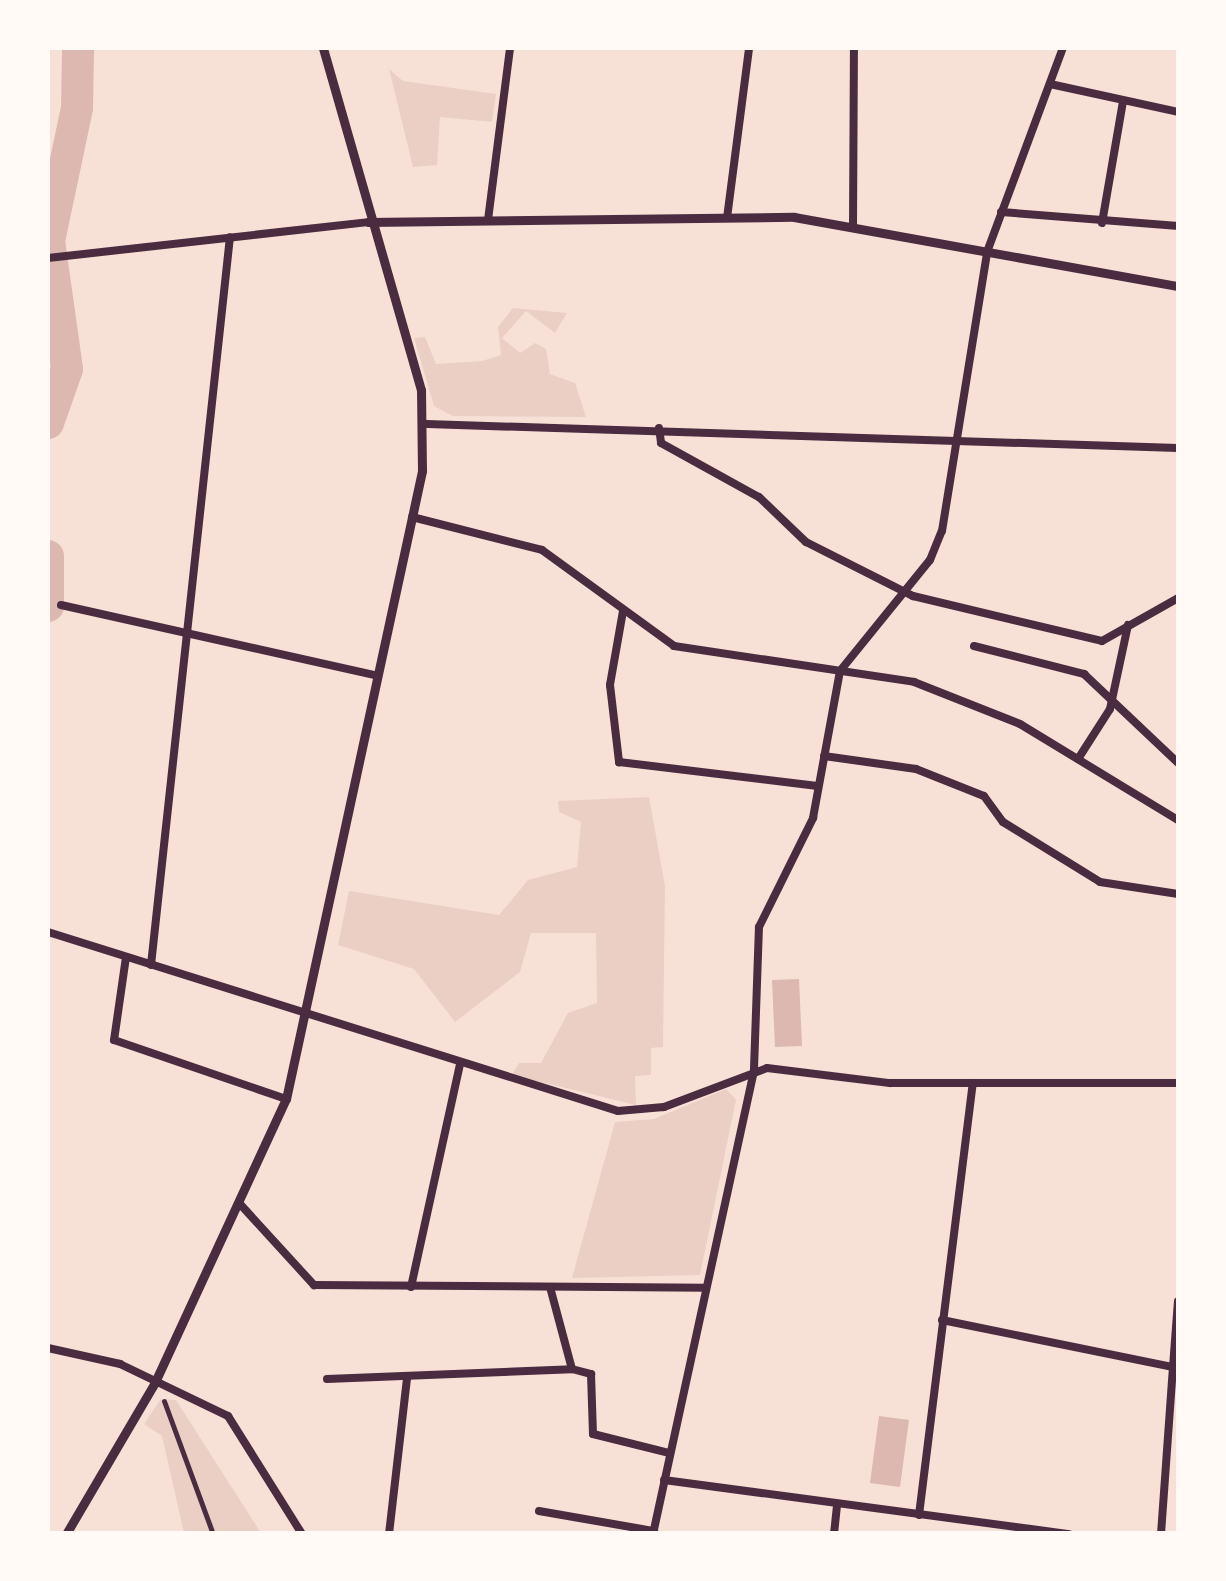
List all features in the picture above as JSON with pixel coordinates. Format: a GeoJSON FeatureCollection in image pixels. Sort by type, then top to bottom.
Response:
{"type":"FeatureCollection","features":[{"type":"Feature","properties":{"kind":"street"},"geometry":{"type":"LineString","coordinates":[[66,1534],[155,1382],[286,1098],[412,517],[427,424],[322,48]]}},
{"type":"Feature","properties":{"kind":"street"},"geometry":{"type":"LineString","coordinates":[[488,220],[510,48]]}},
{"type":"Feature","properties":{"kind":"street"},"geometry":{"type":"LineString","coordinates":[[727,218],[749,48]]}},
{"type":"Feature","properties":{"kind":"street"},"geometry":{"type":"LineString","coordinates":[[853,228],[854,48]]}},
{"type":"Feature","properties":{"kind":"street"},"geometry":{"type":"LineString","coordinates":[[539,1511],[653,1532],[754,1069],[752,953],[808,833],[840,671],[903,590],[942,531],[988,252],[1063,48]]}},
{"type":"Feature","properties":{"kind":"street"},"geometry":{"type":"LineString","coordinates":[[1050,84],[1178,112]]}},
{"type":"Feature","properties":{"kind":"street"},"geometry":{"type":"LineString","coordinates":[[1102,223],[1123,102]]}},
{"type":"Feature","properties":{"kind":"street"},"geometry":{"type":"LineString","coordinates":[[1001,212],[1102,223],[1178,226]]}},
{"type":"Feature","properties":{"kind":"street"},"geometry":{"type":"LineString","coordinates":[[48,258],[368,222],[727,218],[853,228],[1178,286]]}},
{"type":"Feature","properties":{"kind":"street"},"geometry":{"type":"LineString","coordinates":[[151,966],[230,237]]}},
{"type":"Feature","properties":{"kind":"street"},"geometry":{"type":"LineString","coordinates":[[427,424],[660,428],[1178,448]]}},
{"type":"Feature","properties":{"kind":"street"},"geometry":{"type":"LineString","coordinates":[[660,428],[661,442],[759,497],[806,542],[903,590],[1102,641],[1178,598]]}},
{"type":"Feature","properties":{"kind":"street"},"geometry":{"type":"LineString","coordinates":[[412,517],[542,550],[623,611],[689,650],[914,682],[1078,759],[1178,820]]}},
{"type":"Feature","properties":{"kind":"street"},"geometry":{"type":"LineString","coordinates":[[61,605],[378,676]]}},
{"type":"Feature","properties":{"kind":"street"},"geometry":{"type":"LineString","coordinates":[[623,611],[610,685],[619,762],[818,786]]}},
{"type":"Feature","properties":{"kind":"street"},"geometry":{"type":"LineString","coordinates":[[1078,759],[1114,698],[1128,625]]}},
{"type":"Feature","properties":{"kind":"street"},"geometry":{"type":"LineString","coordinates":[[974,646],[1084,674],[1114,698],[1178,763]]}},
{"type":"Feature","properties":{"kind":"street"},"geometry":{"type":"LineString","coordinates":[[824,756],[916,768],[984,796],[1004,822],[1100,882],[1178,894]]}},
{"type":"Feature","properties":{"kind":"street"},"geometry":{"type":"LineString","coordinates":[[48,932],[618,1111],[660,1108],[754,1069],[973,1083],[1178,1083]]}},
{"type":"Feature","properties":{"kind":"street"},"geometry":{"type":"LineString","coordinates":[[126,958],[114,1040],[286,1098]]}},
{"type":"Feature","properties":{"kind":"street"},"geometry":{"type":"LineString","coordinates":[[411,1287],[460,1064]]}},
{"type":"Feature","properties":{"kind":"street"},"geometry":{"type":"LineString","coordinates":[[919,1515],[973,1083]]}},
{"type":"Feature","properties":{"kind":"street"},"geometry":{"type":"LineString","coordinates":[[240,1204],[300,1279],[411,1287],[705,1288]]}},
{"type":"Feature","properties":{"kind":"street"},"geometry":{"type":"LineString","coordinates":[[550,1287],[572,1369]]}},
{"type":"Feature","properties":{"kind":"street"},"geometry":{"type":"LineString","coordinates":[[1160,1534],[1178,1301]]}},
{"type":"Feature","properties":{"kind":"street"},"geometry":{"type":"LineString","coordinates":[[942,1320],[1173,1367]]}},
{"type":"Feature","properties":{"kind":"street"},"geometry":{"type":"LineString","coordinates":[[49,1350],[155,1382],[228,1416],[302,1534]]}},
{"type":"Feature","properties":{"kind":"street"},"geometry":{"type":"LineString","coordinates":[[327,1379],[407,1379],[572,1369],[591,1374],[593,1434],[669,1453]]}},
{"type":"Feature","properties":{"kind":"street"},"geometry":{"type":"LineString","coordinates":[[389,1534],[407,1379]]}},
{"type":"Feature","properties":{"kind":"street"},"geometry":{"type":"LineString","coordinates":[[164,1401],[213,1534]]}},
{"type":"Feature","properties":{"kind":"street"},"geometry":{"type":"LineString","coordinates":[[664,1480],[837,1507],[1069,1534]]}},
{"type":"Feature","properties":{"kind":"street"},"geometry":{"type":"LineString","coordinates":[[834,1534],[837,1507]]}},
{"type":"Feature","properties":{"kind":"shaded area"},"geometry":{"type":"Polygon","coordinates":[[[389,69],[403,81],[496,94],[492,122],[440,117],[437,165],[413,167],[389,69]]]}},
{"type":"Feature","properties":{"kind":"shaded area"},"geometry":{"type":"Polygon","coordinates":[[[513,308],[567,313],[555,333],[526,311],[502,338],[520,353],[535,343],[546,349],[550,374],[575,383],[586,417],[453,416],[434,406],[414,338],[425,337],[436,364],[482,361],[501,355],[498,327],[513,308]]]}},
{"type":"Feature","properties":{"kind":"shaded area"},"geometry":{"type":"Polygon","coordinates":[[[649,797],[665,886],[663,1047],[651,1048],[651,1075],[635,1076],[636,1105],[512,1075],[519,1063],[541,1063],[568,1013],[597,1003],[596,933],[531,933],[520,972],[455,1022],[414,969],[338,945],[349,891],[499,915],[528,880],[577,867],[581,822],[559,812],[558,801],[649,797]]]}},
{"type":"Feature","properties":{"kind":"shaded area"},"geometry":{"type":"Polygon","coordinates":[[[799,979],[802,1046],[775,1047],[772,980],[799,979]]]}},
{"type":"Feature","properties":{"kind":"shaded area"},"geometry":{"type":"Polygon","coordinates":[[[726,1089],[736,1100],[700,1275],[572,1278],[615,1122],[654,1119],[726,1089]]]}},
{"type":"Feature","properties":{"kind":"shaded area"},"geometry":{"type":"Polygon","coordinates":[[[161,1399],[176,1400],[261,1533],[184,1533],[162,1436],[144,1424],[161,1399]]]}},
{"type":"Feature","properties":{"kind":"shaded area"},"geometry":{"type":"Polygon","coordinates":[[[879,1416],[909,1420],[900,1487],[870,1483],[879,1416]]]}},
{"type":"Feature","properties":{"kind":"waterway"},"geometry":{"type":"LineString","coordinates":[[48,423],[67,369],[49,241],[77,108],[78,48]]}},
{"type":"Feature","properties":{"kind":"waterway"},"geometry":{"type":"LineString","coordinates":[[48,556],[48,606]]}}]}
